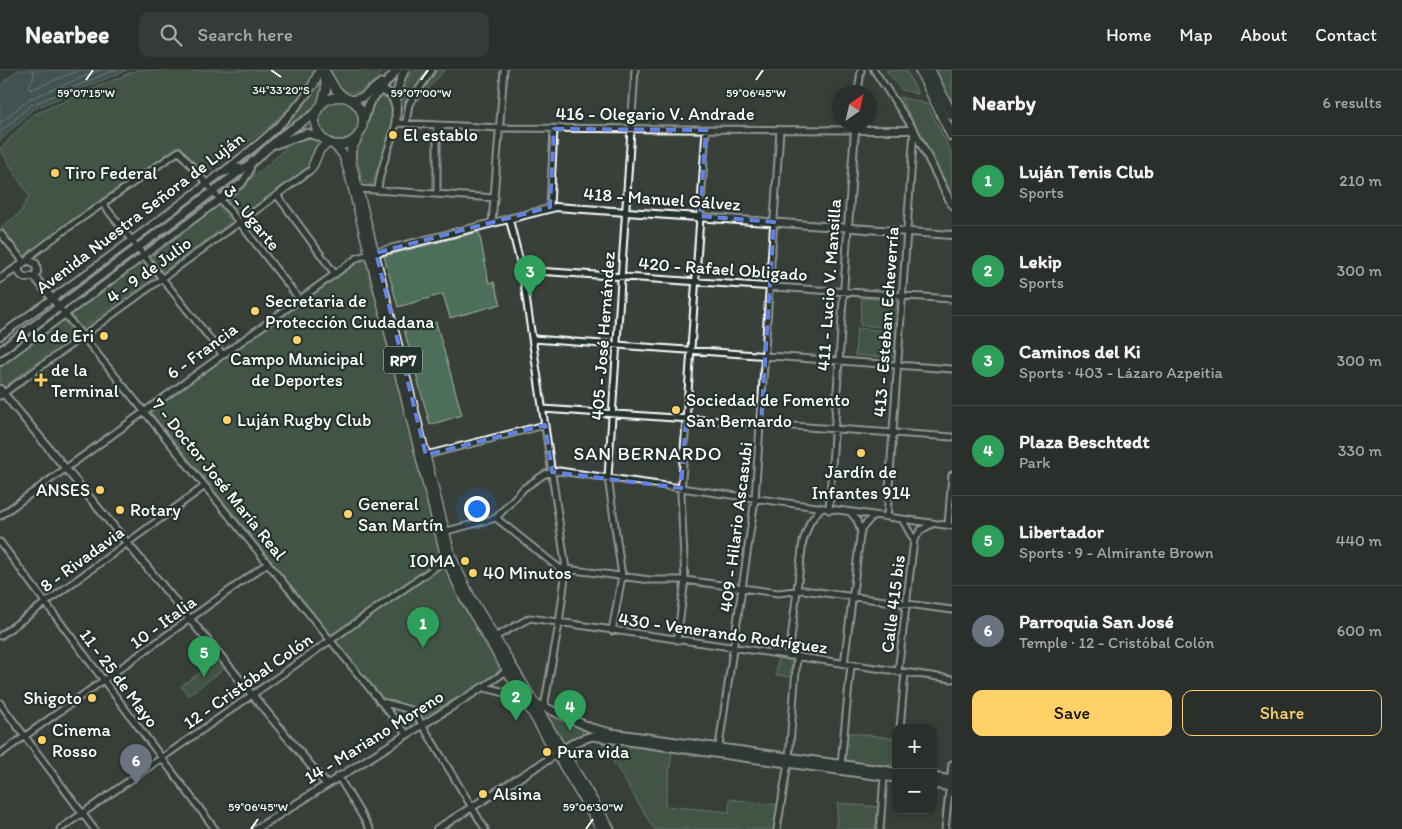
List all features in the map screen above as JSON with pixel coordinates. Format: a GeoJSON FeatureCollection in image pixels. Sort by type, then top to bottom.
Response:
{"type":"FeatureCollection","features":[{"type":"Feature","properties":{"kind":"highway"},"geometry":{"type":"LineString","coordinates":[[920,70],[952,136]]}},
{"type":"Feature","properties":{"kind":"highway"},"geometry":{"type":"LineString","coordinates":[[931,72],[952,115]]}},
{"type":"Feature","properties":{"kind":"main road"},"geometry":{"type":"LineString","coordinates":[[313,85],[320,70]]}},
{"type":"Feature","properties":{"kind":"main road"},"geometry":{"type":"LineString","coordinates":[[324,70],[336,90],[360,108],[364,120]]}},
{"type":"Feature","properties":{"kind":"main road"},"geometry":{"type":"LineString","coordinates":[[320,137],[315,126],[317,112],[326,89],[324,70]]}},
{"type":"Feature","properties":{"kind":"main road"},"geometry":{"type":"LineString","coordinates":[[364,120],[367,107],[397,70]]}},
{"type":"Feature","properties":{"kind":"main road"},"geometry":{"type":"LineString","coordinates":[[396,122],[400,81],[405,70]]}},
{"type":"Feature","properties":{"kind":"main road"},"geometry":{"type":"LineString","coordinates":[[322,103],[335,97],[363,97],[391,76]]}},
{"type":"Feature","properties":{"kind":"main road"},"geometry":{"type":"LineString","coordinates":[[380,90],[391,94],[396,107]]}},
{"type":"Feature","properties":{"kind":"main road","name":"Avenida Nuestra Señora de Luján"},"geometry":{"type":"LineString","coordinates":[[0,350],[213,192],[271,147],[284,134],[317,112]]}},
{"type":"Feature","properties":{"kind":"main road","name":"RP7"},"geometry":{"type":"LineString","coordinates":[[364,120],[350,154],[360,189],[372,253],[449,558],[464,598],[523,697],[560,752]]}},
{"type":"Feature","properties":{"kind":"main road","name":"Avenida Nuestra Señora de Luján"},"geometry":{"type":"LineString","coordinates":[[271,147],[307,132],[320,137]]}},
{"type":"Feature","properties":{"kind":"main road","name":"RP7"},"geometry":{"type":"LineString","coordinates":[[320,137],[331,144],[345,158],[426,454],[442,532]]}},
{"type":"Feature","properties":{"kind":"main road"},"geometry":{"type":"LineString","coordinates":[[313,165],[320,149],[331,144],[345,145],[358,137]]}},
{"type":"Feature","properties":{"kind":"main road"},"geometry":{"type":"LineString","coordinates":[[226,182],[237,160]]}},
{"type":"Feature","properties":{"kind":"main road"},"geometry":{"type":"LineString","coordinates":[[221,174],[251,163]]}},
{"type":"Feature","properties":{"kind":"main road","name":"RP7"},"geometry":{"type":"LineString","coordinates":[[449,558],[536,703],[560,752],[602,827]]}},
{"type":"Feature","properties":{"kind":"main road"},"geometry":{"type":"LineString","coordinates":[[523,697],[584,725],[611,733],[719,746],[892,778]]}},
{"type":"Feature","properties":{"kind":"main road"},"geometry":{"type":"LineString","coordinates":[[583,739],[584,725]]}},
{"type":"Feature","properties":{"kind":"main road"},"geometry":{"type":"LineString","coordinates":[[560,752],[592,736],[892,771]]}},
{"type":"Feature","properties":{"kind":"main road"},"geometry":{"type":"LineString","coordinates":[[937,779],[951,784]]}},
{"type":"Feature","properties":{"kind":"main road"},"geometry":{"type":"LineString","coordinates":[[937,784],[951,784]]}},
{"type":"Feature","properties":{"kind":"street"},"geometry":{"type":"LineString","coordinates":[[406,123],[409,104],[432,70]]}},
{"type":"Feature","properties":{"kind":"street"},"geometry":{"type":"LineString","coordinates":[[492,223],[501,128],[504,70]]}},
{"type":"Feature","properties":{"kind":"street","name":"405 - José Hernández"},"geometry":{"type":"LineString","coordinates":[[612,631],[622,576],[608,477],[636,70]]}},
{"type":"Feature","properties":{"kind":"street"},"geometry":{"type":"LineString","coordinates":[[859,85],[860,70]]}},
{"type":"Feature","properties":{"kind":"street"},"geometry":{"type":"LineString","coordinates":[[874,70],[914,130],[952,205]]}},
{"type":"Feature","properties":{"kind":"street","name":"Avenida Nuestra Señora de Luján"},"geometry":{"type":"LineString","coordinates":[[0,336],[221,174],[280,124],[305,98],[313,85]]}},
{"type":"Feature","properties":{"kind":"street"},"geometry":{"type":"LineString","coordinates":[[378,189],[379,175],[392,145],[396,122]]}},
{"type":"Feature","properties":{"kind":"street","name":"416 - Olegario V. Andrade"},"geometry":{"type":"LineString","coordinates":[[396,122],[437,126],[554,129],[832,130]]}},
{"type":"Feature","properties":{"kind":"street"},"geometry":{"type":"LineString","coordinates":[[436,194],[437,126]]}},
{"type":"Feature","properties":{"kind":"street"},"geometry":{"type":"LineString","coordinates":[[550,207],[554,129]]}},
{"type":"Feature","properties":{"kind":"street"},"geometry":{"type":"LineString","coordinates":[[677,640],[685,580],[681,488],[706,130]]}},
{"type":"Feature","properties":{"kind":"street","name":"409 - Hilario Ascasubi"},"geometry":{"type":"LineString","coordinates":[[719,746],[744,588],[755,499],[762,423],[780,130]]}},
{"type":"Feature","properties":{"kind":"street","name":"411 - Lucio V. Mansilla"},"geometry":{"type":"LineString","coordinates":[[829,510],[855,130]]}},
{"type":"Feature","properties":{"kind":"street","name":"416 - Olegario V. Andrade"},"geometry":{"type":"LineString","coordinates":[[877,130],[914,130]]}},
{"type":"Feature","properties":{"kind":"street","name":"413 - Esteban Echeverría"},"geometry":{"type":"LineString","coordinates":[[887,517],[914,130]]}},
{"type":"Feature","properties":{"kind":"street","name":"3 - Ugarte"},"geometry":{"type":"LineString","coordinates":[[103,204],[178,151],[182,152],[300,300]]}},
{"type":"Feature","properties":{"kind":"street","name":"Avenida Nuestra Señora de Luján"},"geometry":{"type":"LineString","coordinates":[[0,362],[242,183],[249,172],[251,163]]}},
{"type":"Feature","properties":{"kind":"street","name":"4 - 9 de Julio"},"geometry":{"type":"LineString","coordinates":[[1,393],[277,195],[312,168],[313,165]]}},
{"type":"Feature","properties":{"kind":"street"},"geometry":{"type":"LineString","coordinates":[[360,189],[494,198]]}},
{"type":"Feature","properties":{"kind":"street"},"geometry":{"type":"LineString","coordinates":[[277,195],[335,274]]}},
{"type":"Feature","properties":{"kind":"street"},"geometry":{"type":"LineString","coordinates":[[0,279],[103,204],[223,355]]}},
{"type":"Feature","properties":{"kind":"street","name":"418 - Manuel Gálvez"},"geometry":{"type":"LineString","coordinates":[[372,253],[550,207],[625,210],[952,235]]}},
{"type":"Feature","properties":{"kind":"street"},"geometry":{"type":"LineString","coordinates":[[509,218],[522,270],[566,569],[559,624],[544,707]]}},
{"type":"Feature","properties":{"kind":"street"},"geometry":{"type":"LineString","coordinates":[[1,234],[24,262],[36,264],[37,272],[34,276],[26,278],[21,275],[19,269],[24,262]]}},
{"type":"Feature","properties":{"kind":"street","name":"6 - Francia"},"geometry":{"type":"LineString","coordinates":[[0,516],[65,467],[357,258],[372,253]]}},
{"type":"Feature","properties":{"kind":"street","name":"420 - Rafael Obligado"},"geometry":{"type":"LineString","coordinates":[[522,270],[952,298]]}},
{"type":"Feature","properties":{"kind":"street","name":"7 - Doctor José María Real"},"geometry":{"type":"LineString","coordinates":[[34,276],[406,734]]}},
{"type":"Feature","properties":{"kind":"street"},"geometry":{"type":"LineString","coordinates":[[533,339],[952,369]]}},
{"type":"Feature","properties":{"kind":"street"},"geometry":{"type":"LineString","coordinates":[[1,393],[65,467],[326,784]]}},
{"type":"Feature","properties":{"kind":"street"},"geometry":{"type":"LineString","coordinates":[[543,409],[952,437]]}},
{"type":"Feature","properties":{"kind":"street"},"geometry":{"type":"LineString","coordinates":[[426,454],[544,425]]}},
{"type":"Feature","properties":{"kind":"street"},"geometry":{"type":"LineString","coordinates":[[442,532],[496,518],[518,494],[539,477],[552,472],[608,477],[950,526],[952,475]]}},
{"type":"Feature","properties":{"kind":"street","name":"8 - Rivadavia"},"geometry":{"type":"LineString","coordinates":[[0,636],[205,486]]}},
{"type":"Feature","properties":{"kind":"street"},"geometry":{"type":"LineString","coordinates":[[789,656],[805,534],[810,522],[820,508]]}},
{"type":"Feature","properties":{"kind":"street"},"geometry":{"type":"LineString","coordinates":[[844,664],[860,529],[858,520],[850,512]]}},
{"type":"Feature","properties":{"kind":"street"},"geometry":{"type":"LineString","coordinates":[[860,529],[874,515]]}},
{"type":"Feature","properties":{"kind":"street"},"geometry":{"type":"LineString","coordinates":[[496,518],[555,566],[566,569],[656,580],[685,580],[778,593],[798,590],[952,610]]}},
{"type":"Feature","properties":{"kind":"street","name":"Calle 415 bis"},"geometry":{"type":"LineString","coordinates":[[902,519],[914,540]]}},
{"type":"Feature","properties":{"kind":"street","name":"Calle 415 bis"},"geometry":{"type":"LineString","coordinates":[[898,672],[914,540],[921,530],[932,523]]}},
{"type":"Feature","properties":{"kind":"street","name":"11 - 25 de Mayo"},"geometry":{"type":"LineString","coordinates":[[0,542],[215,829]]}},
{"type":"Feature","properties":{"kind":"street","name":"12 - Cristóbal Colón"},"geometry":{"type":"LineString","coordinates":[[60,829],[449,558]]}},
{"type":"Feature","properties":{"kind":"street","name":"10 - Italia"},"geometry":{"type":"LineString","coordinates":[[0,754],[104,682],[268,563]]}},
{"type":"Feature","properties":{"kind":"street","name":"430 - Venerando Rodríguez"},"geometry":{"type":"LineString","coordinates":[[495,637],[530,618],[559,624],[952,679]]}},
{"type":"Feature","properties":{"kind":"street"},"geometry":{"type":"LineString","coordinates":[[777,829],[788,760],[797,657]]}},
{"type":"Feature","properties":{"kind":"street"},"geometry":{"type":"LineString","coordinates":[[841,764],[851,665]]}},
{"type":"Feature","properties":{"kind":"street","name":"14 - Mariano Moreno"},"geometry":{"type":"LineString","coordinates":[[256,829],[508,670]]}},
{"type":"Feature","properties":{"kind":"street","name":"Calle 415 bis"},"geometry":{"type":"LineString","coordinates":[[900,724],[905,672]]}},
{"type":"Feature","properties":{"kind":"street"},"geometry":{"type":"LineString","coordinates":[[483,687],[523,697]]}},
{"type":"Feature","properties":{"kind":"street"},"geometry":{"type":"LineString","coordinates":[[380,701],[410,709],[423,724],[485,829]]}},
{"type":"Feature","properties":{"kind":"street"},"geometry":{"type":"LineString","coordinates":[[0,703],[94,829]]}},
{"type":"Feature","properties":{"kind":"street"},"geometry":{"type":"LineString","coordinates":[[437,829],[560,752]]}},
{"type":"Feature","properties":{"kind":"street"},"geometry":{"type":"LineString","coordinates":[[945,829],[952,764]]}},
{"type":"Feature","properties":{"kind":"street"},"geometry":{"type":"LineString","coordinates":[[338,776],[370,829]]}},
{"type":"Feature","properties":{"kind":"street"},"geometry":{"type":"LineString","coordinates":[[880,829],[884,777]]}},
{"type":"Feature","properties":{"kind":"highlighted area"},"geometry":{"type":"Polygon","coordinates":[[[554,129],[706,130],[700,216],[774,222],[761,423],[686,419],[681,488],[552,472],[545,425],[426,455],[376,253],[550,207],[554,129]]]}},
{"type":"Feature","properties":{"kind":"green space"},"geometry":{"type":"Polygon","coordinates":[[[137,70],[314,70],[308,84],[283,113],[250,141],[204,174],[179,145],[105,201],[39,246],[39,248],[23,256],[1,227],[20,213],[29,196],[0,149],[33,115],[137,70]]]}},
{"type":"Feature","properties":{"kind":"green space"},"geometry":{"type":"Polygon","coordinates":[[[330,70],[385,70],[362,89],[348,92],[342,89],[336,82],[330,70]]]}},
{"type":"Feature","properties":{"kind":"green space"},"geometry":{"type":"Polygon","coordinates":[[[415,70],[445,70],[404,115],[406,86],[415,70]]]}},
{"type":"Feature","properties":{"kind":"green space"},"geometry":{"type":"Polygon","coordinates":[[[886,70],[906,70],[918,94],[902,90],[886,70]]]}},
{"type":"Feature","properties":{"kind":"green space"},"geometry":{"type":"Polygon","coordinates":[[[935,70],[952,70],[952,106],[935,70]]]}},
{"type":"Feature","properties":{"kind":"green space"},"geometry":{"type":"Polygon","coordinates":[[[322,73],[323,97],[311,112],[238,162],[286,123],[306,100],[322,73]]]}},
{"type":"Feature","properties":{"kind":"green space"},"geometry":{"type":"Polygon","coordinates":[[[384,92],[393,100],[394,116],[391,134],[372,185],[362,181],[356,146],[366,129],[369,109],[378,95],[384,92]]]}},
{"type":"Feature","properties":{"kind":"green space"},"geometry":{"type":"Polygon","coordinates":[[[900,97],[927,104],[952,154],[952,194],[900,97]]]}},
{"type":"Feature","properties":{"kind":"green space"},"geometry":{"type":"Polygon","coordinates":[[[340,98],[352,102],[358,108],[362,120],[358,132],[352,138],[340,142],[328,138],[322,132],[318,120],[322,108],[328,102],[340,98]]]}},
{"type":"Feature","properties":{"kind":"green space"},"geometry":{"type":"Polygon","coordinates":[[[305,134],[319,138],[325,143],[309,168],[243,216],[237,214],[226,198],[267,166],[295,139],[305,134]]]}},
{"type":"Feature","properties":{"kind":"green space"},"geometry":{"type":"Polygon","coordinates":[[[218,206],[231,222],[164,271],[153,260],[153,256],[218,206]]]}},
{"type":"Feature","properties":{"kind":"green space"},"geometry":{"type":"Polygon","coordinates":[[[479,232],[489,283],[494,282],[501,304],[450,318],[443,294],[398,307],[384,256],[479,232]]]}},
{"type":"Feature","properties":{"kind":"green space"},"geometry":{"type":"Polygon","coordinates":[[[366,255],[371,288],[378,303],[443,557],[332,636],[150,411],[366,255]]]}},
{"type":"Feature","properties":{"kind":"green space"},"geometry":{"type":"Polygon","coordinates":[[[140,263],[144,264],[153,276],[152,279],[81,329],[72,317],[73,314],[140,263]]]}},
{"type":"Feature","properties":{"kind":"green space"},"geometry":{"type":"Polygon","coordinates":[[[862,298],[897,301],[895,328],[860,325],[862,298]]]}},
{"type":"Feature","properties":{"kind":"green space"},"geometry":{"type":"Polygon","coordinates":[[[61,321],[65,322],[75,338],[66,345],[60,344],[7,385],[9,388],[5,389],[0,383],[0,368],[61,321]]]}},
{"type":"Feature","properties":{"kind":"green space"},"geometry":{"type":"Polygon","coordinates":[[[436,322],[462,415],[430,425],[404,330],[436,322]]]}},
{"type":"Feature","properties":{"kind":"green space"},"geometry":{"type":"Polygon","coordinates":[[[857,328],[897,332],[895,358],[855,355],[857,328]]]}},
{"type":"Feature","properties":{"kind":"green space"},"geometry":{"type":"Polygon","coordinates":[[[441,564],[444,564],[485,643],[499,659],[504,669],[498,675],[423,717],[411,706],[380,698],[335,641],[441,564]]]}},
{"type":"Feature","properties":{"kind":"green space"},"geometry":{"type":"Polygon","coordinates":[[[778,657],[792,661],[790,677],[776,675],[778,657]]]}},
{"type":"Feature","properties":{"kind":"green space"},"geometry":{"type":"Polygon","coordinates":[[[219,660],[226,668],[188,695],[181,686],[219,660]]]}},
{"type":"Feature","properties":{"kind":"green space"},"geometry":{"type":"Polygon","coordinates":[[[387,706],[412,711],[419,722],[408,729],[404,728],[387,706]]]}},
{"type":"Feature","properties":{"kind":"green space"},"geometry":{"type":"Polygon","coordinates":[[[552,715],[582,728],[583,734],[564,743],[549,718],[552,715]]]}},
{"type":"Feature","properties":{"kind":"green space"},"geometry":{"type":"Polygon","coordinates":[[[847,732],[892,738],[892,764],[888,766],[848,761],[845,757],[847,732]]]}},
{"type":"Feature","properties":{"kind":"green space"},"geometry":{"type":"Polygon","coordinates":[[[602,743],[672,752],[665,806],[729,812],[730,799],[779,805],[776,829],[654,829],[602,743]]]}},
{"type":"Feature","properties":{"kind":"green space"},"geometry":{"type":"Polygon","coordinates":[[[838,803],[878,807],[876,829],[836,829],[838,803]]]}},
{"type":"Feature","properties":{"kind":"water"},"geometry":{"type":"Polygon","coordinates":[[[18,70],[127,70],[33,109],[0,141],[0,85],[18,70]]]}},
{"type":"Feature","properties":{"kind":"place","name":"El establo"},"geometry":{"type":"Point","coordinates":[393,135]}},
{"type":"Feature","properties":{"kind":"place","name":"Tiro Federal"},"geometry":{"type":"Point","coordinates":[55,173]}},
{"type":"Feature","properties":{"kind":"place","name":"Caminos del Ki"},"geometry":{"type":"Point","coordinates":[530,296]}},
{"type":"Feature","properties":{"kind":"place","name":"Secretaria de Protección Ciudadana"},"geometry":{"type":"Point","coordinates":[255,311]}},
{"type":"Feature","properties":{"kind":"place","name":"A lo de Eri"},"geometry":{"type":"Point","coordinates":[104,336]}},
{"type":"Feature","properties":{"kind":"place","name":"Campo Municipal de Deportes"},"geometry":{"type":"Point","coordinates":[297,340]}},
{"type":"Feature","properties":{"kind":"place","name":"de la Terminal"},"geometry":{"type":"Point","coordinates":[41,380]}},
{"type":"Feature","properties":{"kind":"place","name":"Sociedad de Fomento San Bernardo"},"geometry":{"type":"Point","coordinates":[676,410]}},
{"type":"Feature","properties":{"kind":"place","name":"Luján Rugby Club"},"geometry":{"type":"Point","coordinates":[227,420]}},
{"type":"Feature","properties":{"kind":"place","name":"Jardín de Infantes 914"},"geometry":{"type":"Point","coordinates":[861,453]}},
{"type":"Feature","properties":{"kind":"place","name":"ANSES"},"geometry":{"type":"Point","coordinates":[100,490]}},
{"type":"Feature","properties":{"kind":"place","name":"Rotary"},"geometry":{"type":"Point","coordinates":[120,510]}},
{"type":"Feature","properties":{"kind":"place","name":"General San Martín"},"geometry":{"type":"Point","coordinates":[348,514]}},
{"type":"Feature","properties":{"kind":"place","name":"IOMA"},"geometry":{"type":"Point","coordinates":[465,561]}},
{"type":"Feature","properties":{"kind":"place","name":"40 Minutos"},"geometry":{"type":"Point","coordinates":[473,573]}},
{"type":"Feature","properties":{"kind":"place","name":"Luján Tenis Club"},"geometry":{"type":"Point","coordinates":[423,648]}},
{"type":"Feature","properties":{"kind":"place","name":"Libertador"},"geometry":{"type":"Point","coordinates":[204,677]}},
{"type":"Feature","properties":{"kind":"place","name":"Shigoto"},"geometry":{"type":"Point","coordinates":[92,698]}},
{"type":"Feature","properties":{"kind":"place","name":"Lekip"},"geometry":{"type":"Point","coordinates":[516,721]}},
{"type":"Feature","properties":{"kind":"place","name":"Plaza Beschtedt"},"geometry":{"type":"Point","coordinates":[570,731]}},
{"type":"Feature","properties":{"kind":"place","name":"Cinema Rosso"},"geometry":{"type":"Point","coordinates":[42,740]}},
{"type":"Feature","properties":{"kind":"place","name":"Pura vida"},"geometry":{"type":"Point","coordinates":[547,752]}},
{"type":"Feature","properties":{"kind":"place","name":"Parroquia San José"},"geometry":{"type":"Point","coordinates":[136,785]}},
{"type":"Feature","properties":{"kind":"place","name":"Alsina"},"geometry":{"type":"Point","coordinates":[483,794]}},
{"type":"Feature","properties":{"kind":"district","name":"SAN BERNARDO"},"geometry":{"type":"Point","coordinates":[648,453]}}]}
